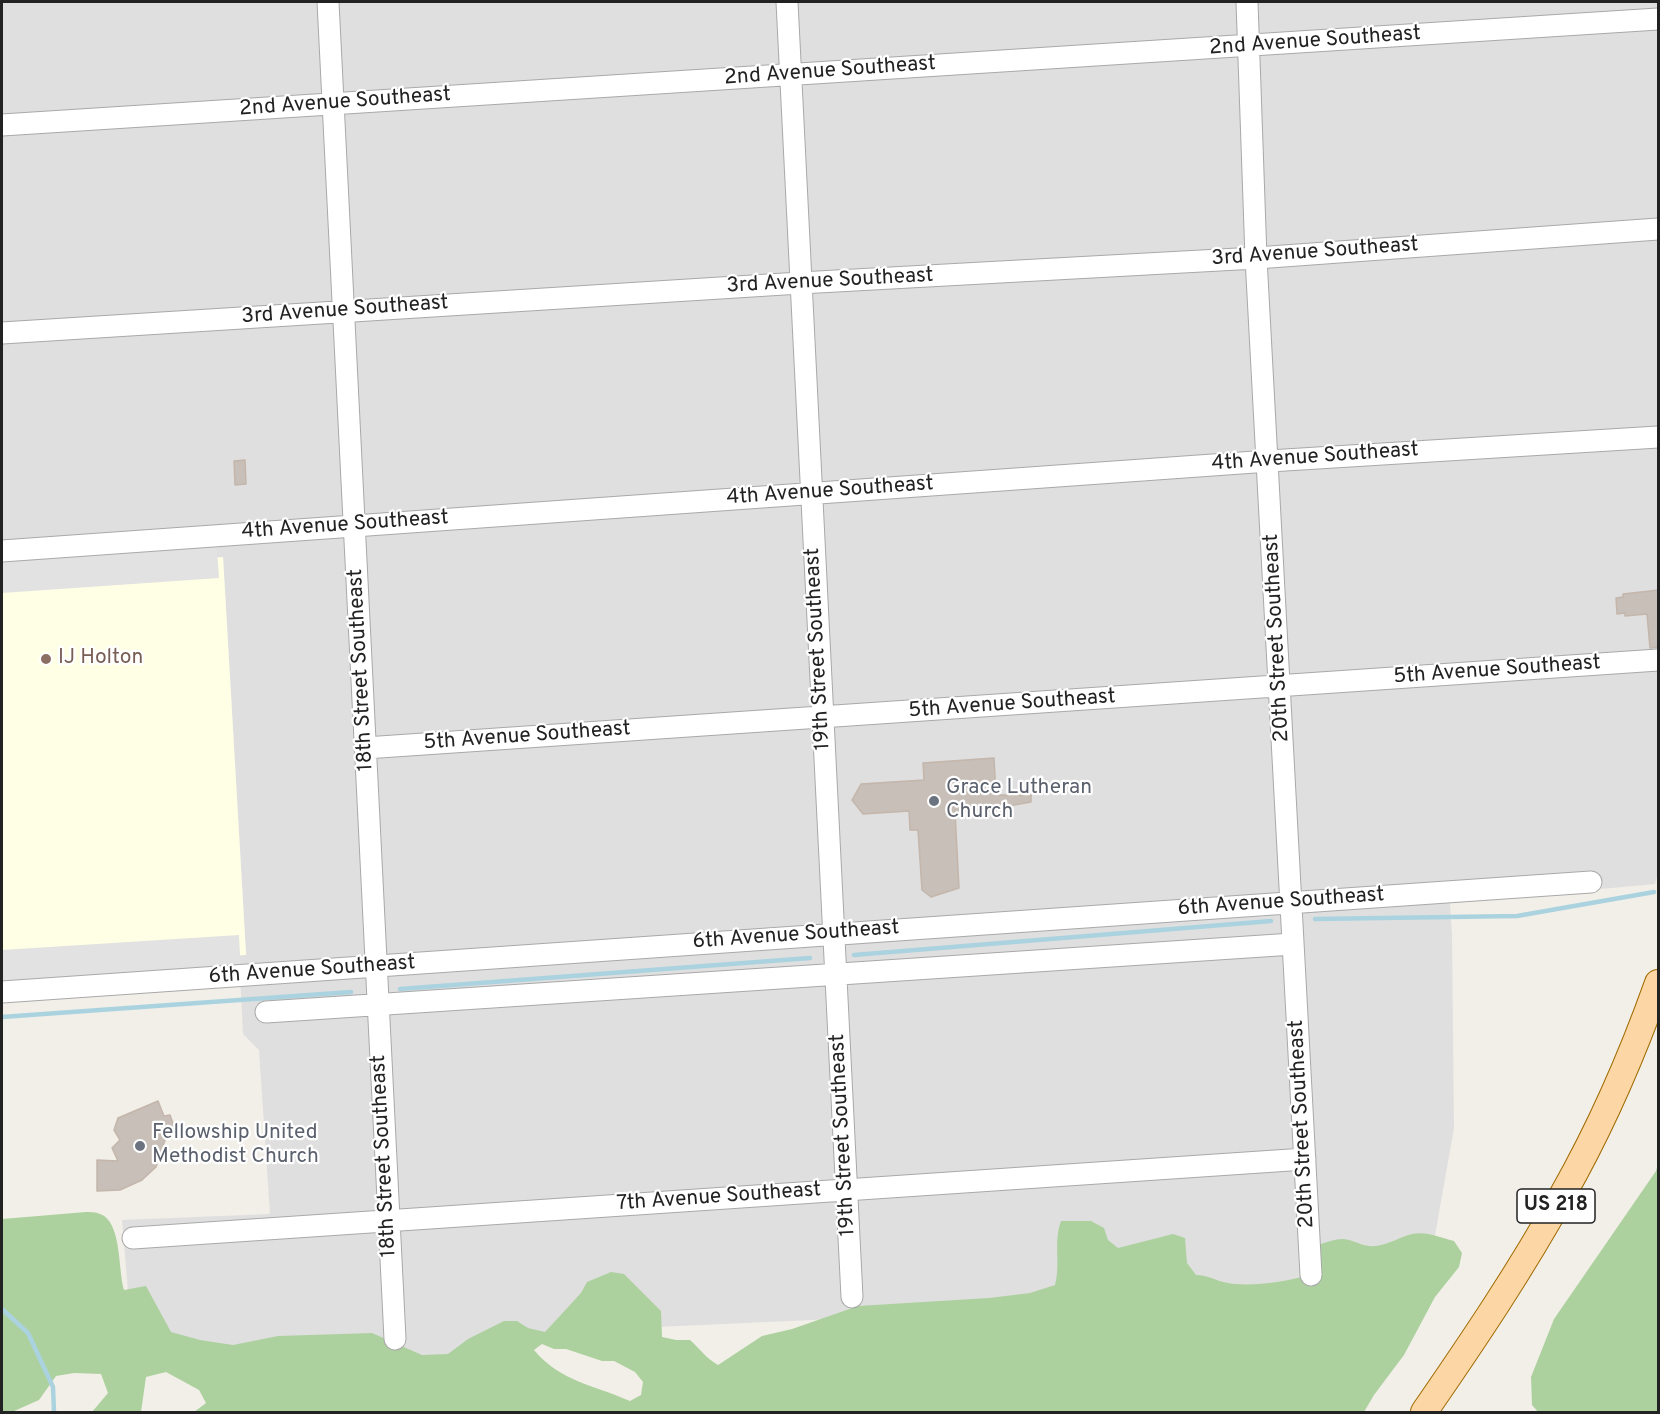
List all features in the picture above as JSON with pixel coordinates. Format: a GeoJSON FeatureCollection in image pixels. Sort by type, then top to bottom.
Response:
{"type":"FeatureCollection","features":[{"type":"Feature","properties":{"kind":"main road","name":"US 218"},"geometry":{"type":"LineString","coordinates":[[1424,1413],[1484,1325],[1563,1194],[1617,1087],[1659,983]]}},
{"type":"Feature","properties":{"kind":"street","name":"18th Street Southeast"},"geometry":{"type":"LineString","coordinates":[[328,2],[395,1340]]}},
{"type":"Feature","properties":{"kind":"street","name":"19th Street Southeast"},"geometry":{"type":"LineString","coordinates":[[787,2],[852,1297]]}},
{"type":"Feature","properties":{"kind":"street","name":"20th Street Southeast"},"geometry":{"type":"LineString","coordinates":[[1247,2],[1256,258],[1269,461],[1311,1275]]}},
{"type":"Feature","properties":{"kind":"street","name":"2nd Avenue Southeast"},"geometry":{"type":"LineString","coordinates":[[2,125],[1659,19]]}},
{"type":"Feature","properties":{"kind":"street","name":"3rd Avenue Southeast"},"geometry":{"type":"LineString","coordinates":[[2,333],[800,283],[1256,258],[1659,229]]}},
{"type":"Feature","properties":{"kind":"street","name":"4th Avenue Southeast"},"geometry":{"type":"LineString","coordinates":[[2,551],[1269,461],[1659,437]]}},
{"type":"Feature","properties":{"kind":"street","name":"5th Avenue Southeast"},"geometry":{"type":"LineString","coordinates":[[365,748],[1659,660]]}},
{"type":"Feature","properties":{"kind":"street","name":"6th Avenue Southeast"},"geometry":{"type":"LineString","coordinates":[[2,992],[1591,882]]}},
{"type":"Feature","properties":{"kind":"street","name":"6th Avenue Southeast"},"geometry":{"type":"LineString","coordinates":[[266,1012],[1293,944]]}},
{"type":"Feature","properties":{"kind":"street","name":"7th Avenue Southeast"},"geometry":{"type":"LineString","coordinates":[[134,1238],[1305,1159]]}},
{"type":"Feature","properties":{"kind":"shaded area"},"geometry":{"type":"Polygon","coordinates":[[[2,2],[1658,2],[1658,873],[1655,884],[1450,903],[1454,1128],[1425,1292],[592,1330],[470,1365],[132,1338],[122,1220],[270,1214],[259,1050],[243,1034],[239,955],[246,954],[223,558],[2,573],[2,2]]]}},
{"type":"Feature","properties":{"kind":"shaded area"},"geometry":{"type":"Polygon","coordinates":[[[216,535],[219,578],[2,593],[2,551],[216,535]]]}},
{"type":"Feature","properties":{"kind":"shaded area"},"geometry":{"type":"Polygon","coordinates":[[[223,557],[246,955],[2,971],[2,573],[223,557]]]}},
{"type":"Feature","properties":{"kind":"shaded area"},"geometry":{"type":"Polygon","coordinates":[[[239,935],[241,976],[2,992],[2,950],[239,935]]]}},
{"type":"Feature","properties":{"kind":"green space"},"geometry":{"type":"Polygon","coordinates":[[[1658,1164],[1658,1412],[1538,1412],[1532,1405],[1531,1377],[1554,1319],[1656,1171],[1658,1164]]]}},
{"type":"Feature","properties":{"kind":"green space"},"geometry":{"type":"Polygon","coordinates":[[[86,1212],[95,1212],[107,1218],[116,1236],[124,1290],[146,1286],[171,1332],[200,1340],[233,1345],[278,1336],[372,1333],[422,1355],[448,1354],[468,1339],[504,1321],[517,1321],[528,1328],[545,1332],[581,1293],[587,1282],[611,1272],[624,1274],[661,1311],[662,1337],[690,1340],[718,1365],[762,1336],[792,1329],[858,1306],[989,1298],[1030,1293],[1055,1285],[1061,1221],[1091,1221],[1104,1228],[1108,1240],[1118,1248],[1173,1234],[1185,1238],[1187,1263],[1196,1275],[1236,1284],[1266,1283],[1305,1276],[1321,1244],[1339,1239],[1376,1246],[1412,1234],[1423,1233],[1454,1241],[1462,1253],[1459,1267],[1435,1297],[1404,1355],[1364,1412],[194,1412],[206,1403],[199,1390],[166,1372],[146,1377],[141,1412],[92,1412],[108,1393],[101,1374],[74,1373],[56,1376],[39,1400],[12,1412],[2,1412],[2,1219],[86,1212]],[[542,1344],[534,1350],[555,1369],[579,1382],[630,1401],[641,1395],[643,1382],[635,1372],[614,1361],[602,1361],[566,1349],[554,1349],[542,1344]]]}},
{"type":"Feature","properties":{"kind":"building"},"geometry":{"type":"Polygon","coordinates":[[[245,460],[246,484],[235,485],[234,461],[245,460]]]}},
{"type":"Feature","properties":{"kind":"building"},"geometry":{"type":"Polygon","coordinates":[[[1659,590],[1659,647],[1650,648],[1647,614],[1625,616],[1625,613],[1617,614],[1616,598],[1623,597],[1623,594],[1659,590]]]}},
{"type":"Feature","properties":{"kind":"building"},"geometry":{"type":"Polygon","coordinates":[[[994,758],[996,795],[1031,795],[1031,802],[997,808],[997,810],[955,812],[959,888],[931,897],[922,890],[918,830],[910,830],[909,811],[863,814],[852,800],[861,784],[924,780],[923,763],[994,758]]]}},
{"type":"Feature","properties":{"kind":"building"},"geometry":{"type":"Polygon","coordinates":[[[158,1101],[164,1116],[170,1115],[174,1126],[171,1137],[166,1137],[156,1167],[142,1180],[120,1190],[97,1191],[97,1160],[118,1161],[112,1148],[120,1140],[114,1130],[118,1118],[158,1101]]]}},
{"type":"Feature","properties":{"kind":"waterway"},"geometry":{"type":"LineString","coordinates":[[1315,919],[1517,916],[1654,892]]}},
{"type":"Feature","properties":{"kind":"waterway"},"geometry":{"type":"LineString","coordinates":[[854,955],[1271,921]]}},
{"type":"Feature","properties":{"kind":"waterway"},"geometry":{"type":"LineString","coordinates":[[400,989],[810,958]]}},
{"type":"Feature","properties":{"kind":"waterway"},"geometry":{"type":"LineString","coordinates":[[2,1017],[351,992]]}},
{"type":"Feature","properties":{"kind":"waterway"},"geometry":{"type":"LineString","coordinates":[[2,1309],[28,1333],[53,1387],[54,1412]]}},
{"type":"Feature","properties":{"kind":"place","name":"IJ Holton"},"geometry":{"type":"Point","coordinates":[46,659]}},
{"type":"Feature","properties":{"kind":"place","name":"Grace Lutheran Church"},"geometry":{"type":"Point","coordinates":[934,801]}},
{"type":"Feature","properties":{"kind":"place","name":"Fellowship United Methodist Church"},"geometry":{"type":"Point","coordinates":[140,1146]}}]}
